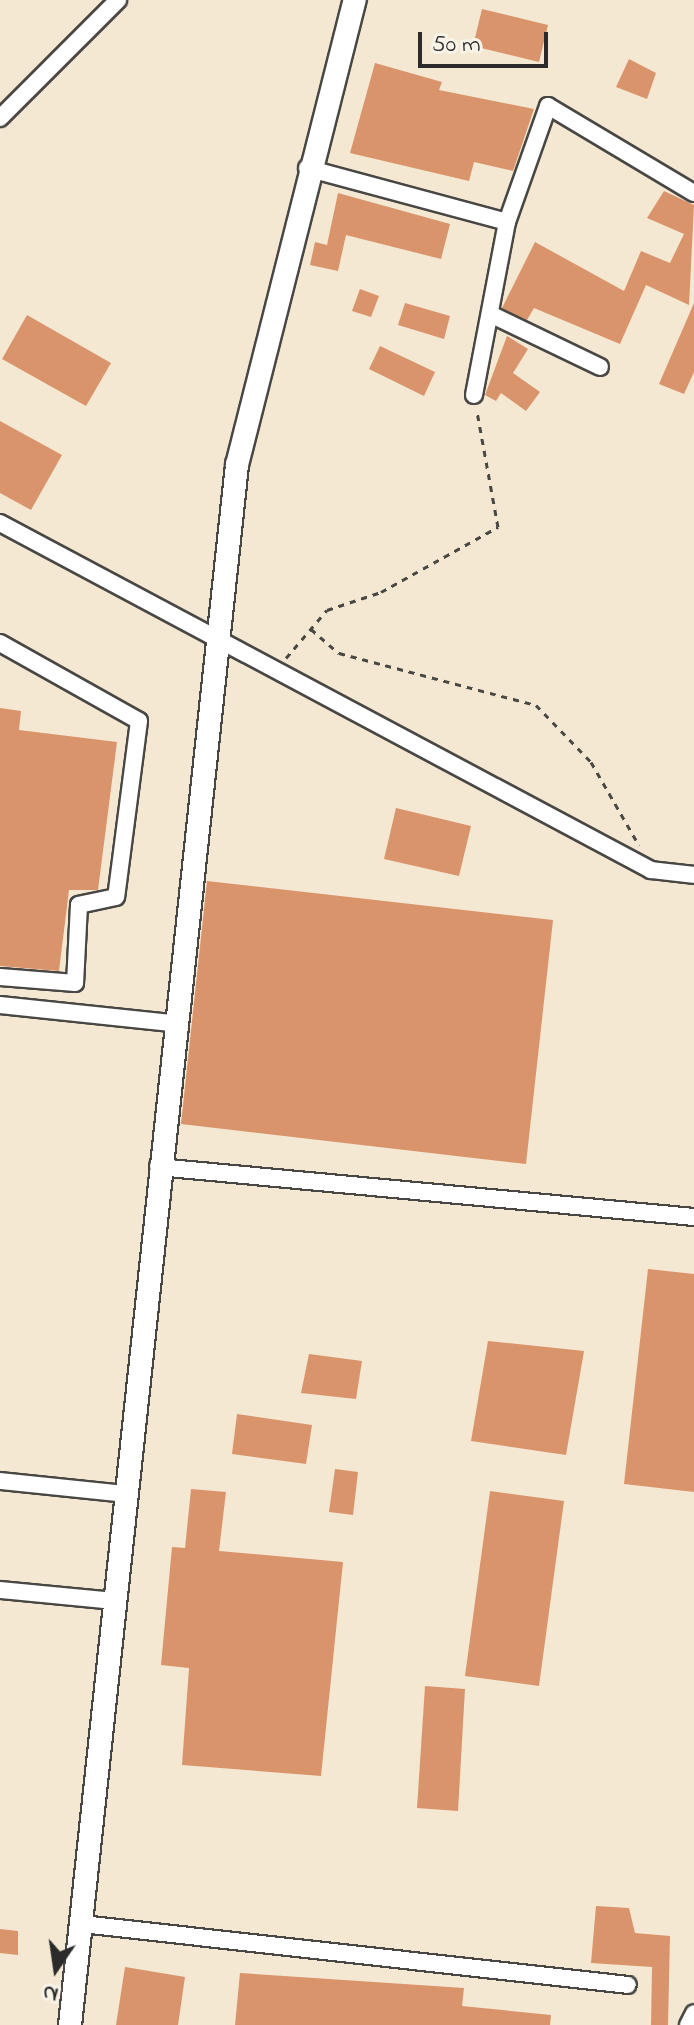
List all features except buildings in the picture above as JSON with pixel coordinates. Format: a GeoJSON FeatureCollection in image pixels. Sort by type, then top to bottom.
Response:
{"type":"FeatureCollection","features":[{"type":"Feature","properties":{"kind":"main road"},"geometry":{"type":"LineString","coordinates":[[70,2025],[126,1494],[171,1023],[237,465],[307,168],[355,0]]}},
{"type":"Feature","properties":{"kind":"street"},"geometry":{"type":"LineString","coordinates":[[0,118],[118,0]]}},
{"type":"Feature","properties":{"kind":"street"},"geometry":{"type":"LineString","coordinates":[[474,395],[507,222],[548,106],[694,193]]}},
{"type":"Feature","properties":{"kind":"street"},"geometry":{"type":"LineString","coordinates":[[307,168],[507,222]]}},
{"type":"Feature","properties":{"kind":"street"},"geometry":{"type":"LineString","coordinates":[[490,314],[600,367]]}},
{"type":"Feature","properties":{"kind":"street"},"geometry":{"type":"LineString","coordinates":[[0,523],[216,633],[651,870],[694,875]]}},
{"type":"Feature","properties":{"kind":"street"},"geometry":{"type":"LineString","coordinates":[[0,643],[139,721],[116,897],[79,905],[75,983],[0,977]]}},
{"type":"Feature","properties":{"kind":"street"},"geometry":{"type":"LineString","coordinates":[[0,1005],[171,1023]]}},
{"type":"Feature","properties":{"kind":"street"},"geometry":{"type":"LineString","coordinates":[[158,1167],[694,1217]]}},
{"type":"Feature","properties":{"kind":"street"},"geometry":{"type":"LineString","coordinates":[[0,1481],[126,1494]]}},
{"type":"Feature","properties":{"kind":"street"},"geometry":{"type":"LineString","coordinates":[[0,1590],[114,1601]]}},
{"type":"Feature","properties":{"kind":"street"},"geometry":{"type":"LineString","coordinates":[[82,1924],[628,1985]]}},
{"type":"Feature","properties":{"kind":"street"},"geometry":{"type":"LineString","coordinates":[[688,2025],[694,2013]]}},
{"type":"Feature","properties":{"kind":"path"},"geometry":{"type":"LineString","coordinates":[[278,667],[327,610],[381,592],[498,527],[474,395]]}},
{"type":"Feature","properties":{"kind":"path"},"geometry":{"type":"LineString","coordinates":[[311,629],[339,653],[536,705],[591,762],[651,870]]}}]}
